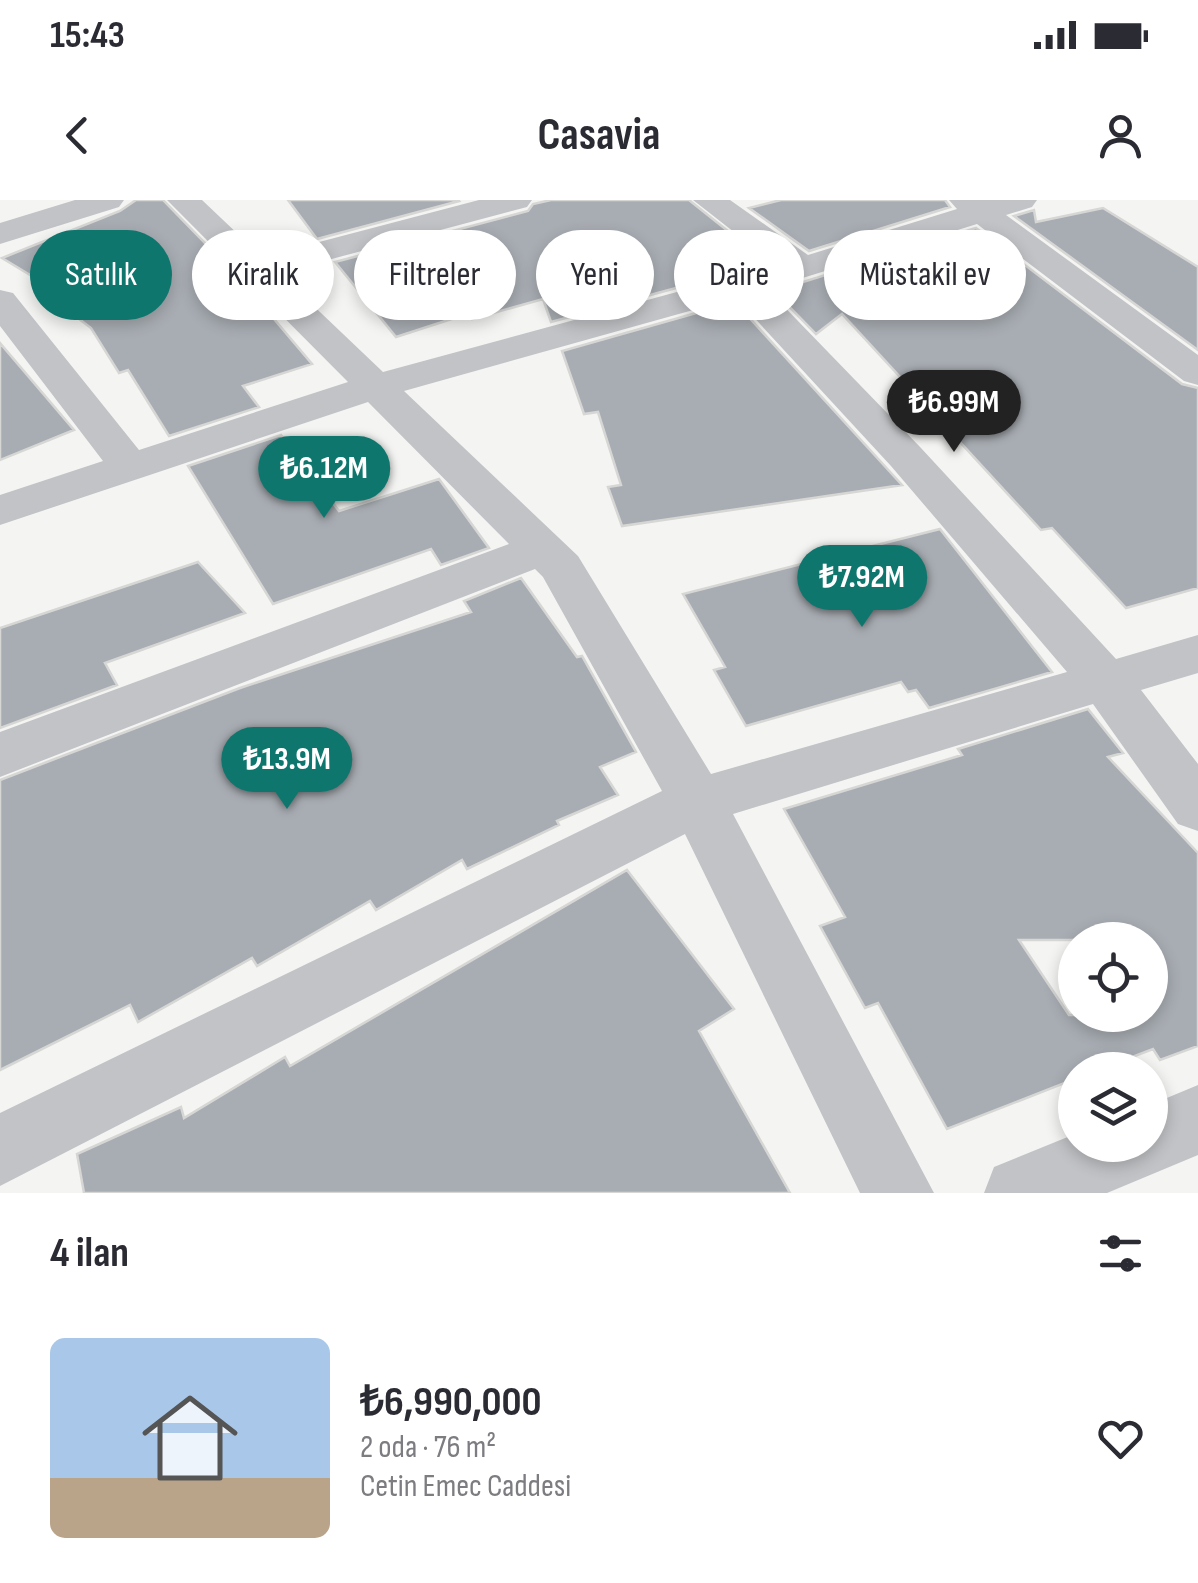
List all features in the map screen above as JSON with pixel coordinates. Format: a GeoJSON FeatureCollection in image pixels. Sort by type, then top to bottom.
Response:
{"type":"FeatureCollection","features":[{"type":"Feature","properties":{"kind":"street"},"geometry":{"type":"LineString","coordinates":[[0,234],[108,200]]}},
{"type":"Feature","properties":{"kind":"street"},"geometry":{"type":"LineString","coordinates":[[184,200],[215,230]]}},
{"type":"Feature","properties":{"kind":"street"},"geometry":{"type":"LineString","coordinates":[[334,248],[516,200]]}},
{"type":"Feature","properties":{"kind":"street"},"geometry":{"type":"LineString","coordinates":[[709,200],[750,230]]}},
{"type":"Feature","properties":{"kind":"street"},"geometry":{"type":"LineString","coordinates":[[804,268],[972,205],[1022,200]]}},
{"type":"Feature","properties":{"kind":"street"},"geometry":{"type":"LineString","coordinates":[[972,205],[1198,373]]}},
{"type":"Feature","properties":{"kind":"street"},"geometry":{"type":"LineString","coordinates":[[0,302],[131,469]]}},
{"type":"Feature","properties":{"kind":"street"},"geometry":{"type":"LineString","coordinates":[[0,510],[377,386],[674,303]]}},
{"type":"Feature","properties":{"kind":"street"},"geometry":{"type":"LineString","coordinates":[[309,320],[561,567],[697,801],[898,1193]]}},
{"type":"Feature","properties":{"kind":"street"},"geometry":{"type":"LineString","coordinates":[[777,320],[906,457],[1105,682],[1198,807]]}},
{"type":"Feature","properties":{"kind":"street"},"geometry":{"type":"LineString","coordinates":[[0,754],[544,548]]}},
{"type":"Feature","properties":{"kind":"street"},"geometry":{"type":"LineString","coordinates":[[0,1150],[697,801],[1198,654]]}},
{"type":"Feature","properties":{"kind":"street"},"geometry":{"type":"LineString","coordinates":[[1168,1132],[1198,1120]]}},
{"type":"Feature","properties":{"kind":"street"},"geometry":{"type":"LineString","coordinates":[[1020,1193],[1096,1162]]}},
{"type":"Feature","properties":{"kind":"building"},"geometry":{"type":"Polygon","coordinates":[[[136,200],[163,200],[192,230],[192,320],[275,320],[312,364],[243,386],[259,407],[169,436],[128,370],[119,373],[91,328],[80,320],[172,320],[172,230],[72,230],[120,211],[136,200]]]}},
{"type":"Feature","properties":{"kind":"building"},"geometry":{"type":"Polygon","coordinates":[[[288,200],[459,201],[334,234],[334,230],[310,230],[288,200]]]}},
{"type":"Feature","properties":{"kind":"building"},"geometry":{"type":"Polygon","coordinates":[[[551,200],[689,200],[727,230],[674,230],[674,289],[654,294],[654,230],[536,230],[536,301],[516,307],[516,230],[456,230],[528,211],[533,204],[551,200]]]}},
{"type":"Feature","properties":{"kind":"building"},"geometry":{"type":"Polygon","coordinates":[[[781,200],[945,200],[950,207],[876,230],[824,230],[824,246],[809,251],[804,247],[804,230],[780,230],[749,208],[781,200]]]}},
{"type":"Feature","properties":{"kind":"building"},"geometry":{"type":"Polygon","coordinates":[[[1103,208],[1198,267],[1198,350],[1014,216],[1034,210],[1036,222],[1103,208]]]}},
{"type":"Feature","properties":{"kind":"building"},"geometry":{"type":"Polygon","coordinates":[[[30,247],[30,275],[2,258],[30,247]]]}},
{"type":"Feature","properties":{"kind":"building"},"geometry":{"type":"Polygon","coordinates":[[[354,257],[354,285],[335,262],[354,257]]]}},
{"type":"Feature","properties":{"kind":"building"},"geometry":{"type":"Polygon","coordinates":[[[1026,266],[1182,384],[1198,388],[1198,588],[1126,608],[1052,528],[1041,530],[848,320],[1026,320],[1026,266]]]}},
{"type":"Feature","properties":{"kind":"building"},"geometry":{"type":"Polygon","coordinates":[[[824,275],[824,320],[834,320],[816,334],[802,320],[804,282],[824,275]]]}},
{"type":"Feature","properties":{"kind":"building"},"geometry":{"type":"Polygon","coordinates":[[[674,319],[751,320],[902,485],[622,526],[608,487],[621,485],[598,412],[584,414],[562,351],[674,319]]]}},
{"type":"Feature","properties":{"kind":"building"},"geometry":{"type":"Polygon","coordinates":[[[382,320],[448,320],[396,337],[382,320]]]}},
{"type":"Feature","properties":{"kind":"building"},"geometry":{"type":"Polygon","coordinates":[[[0,343],[74,430],[0,460],[0,343]]]}},
{"type":"Feature","properties":{"kind":"building"},"geometry":{"type":"Polygon","coordinates":[[[281,435],[339,511],[439,479],[489,548],[441,565],[431,549],[273,604],[188,466],[281,435]]]}},
{"type":"Feature","properties":{"kind":"building"},"geometry":{"type":"Polygon","coordinates":[[[940,529],[1052,672],[929,708],[916,690],[908,692],[901,682],[746,726],[714,670],[725,667],[683,594],[940,529]]]}},
{"type":"Feature","properties":{"kind":"building"},"geometry":{"type":"Polygon","coordinates":[[[198,562],[245,613],[105,663],[117,685],[0,728],[0,628],[198,562]]]}},
{"type":"Feature","properties":{"kind":"building"},"geometry":{"type":"Polygon","coordinates":[[[521,578],[577,657],[582,656],[636,752],[600,767],[618,795],[557,821],[559,825],[467,869],[462,860],[376,910],[370,901],[257,966],[252,958],[138,1022],[130,1005],[0,1070],[0,780],[240,688],[471,612],[464,601],[521,578]]]}},
{"type":"Feature","properties":{"kind":"building"},"geometry":{"type":"Polygon","coordinates":[[[1088,709],[1123,753],[1108,757],[1198,853],[1198,1046],[1168,1057],[1168,1052],[1153,1049],[1058,1052],[1058,1086],[947,1129],[878,1003],[865,1008],[820,926],[845,917],[784,809],[962,755],[958,749],[1088,709]]]}},
{"type":"Feature","properties":{"kind":"building"},"geometry":{"type":"Polygon","coordinates":[[[627,870],[734,1009],[699,1031],[790,1193],[84,1193],[77,1154],[181,1107],[184,1118],[285,1057],[290,1066],[627,870]]]}}]}
